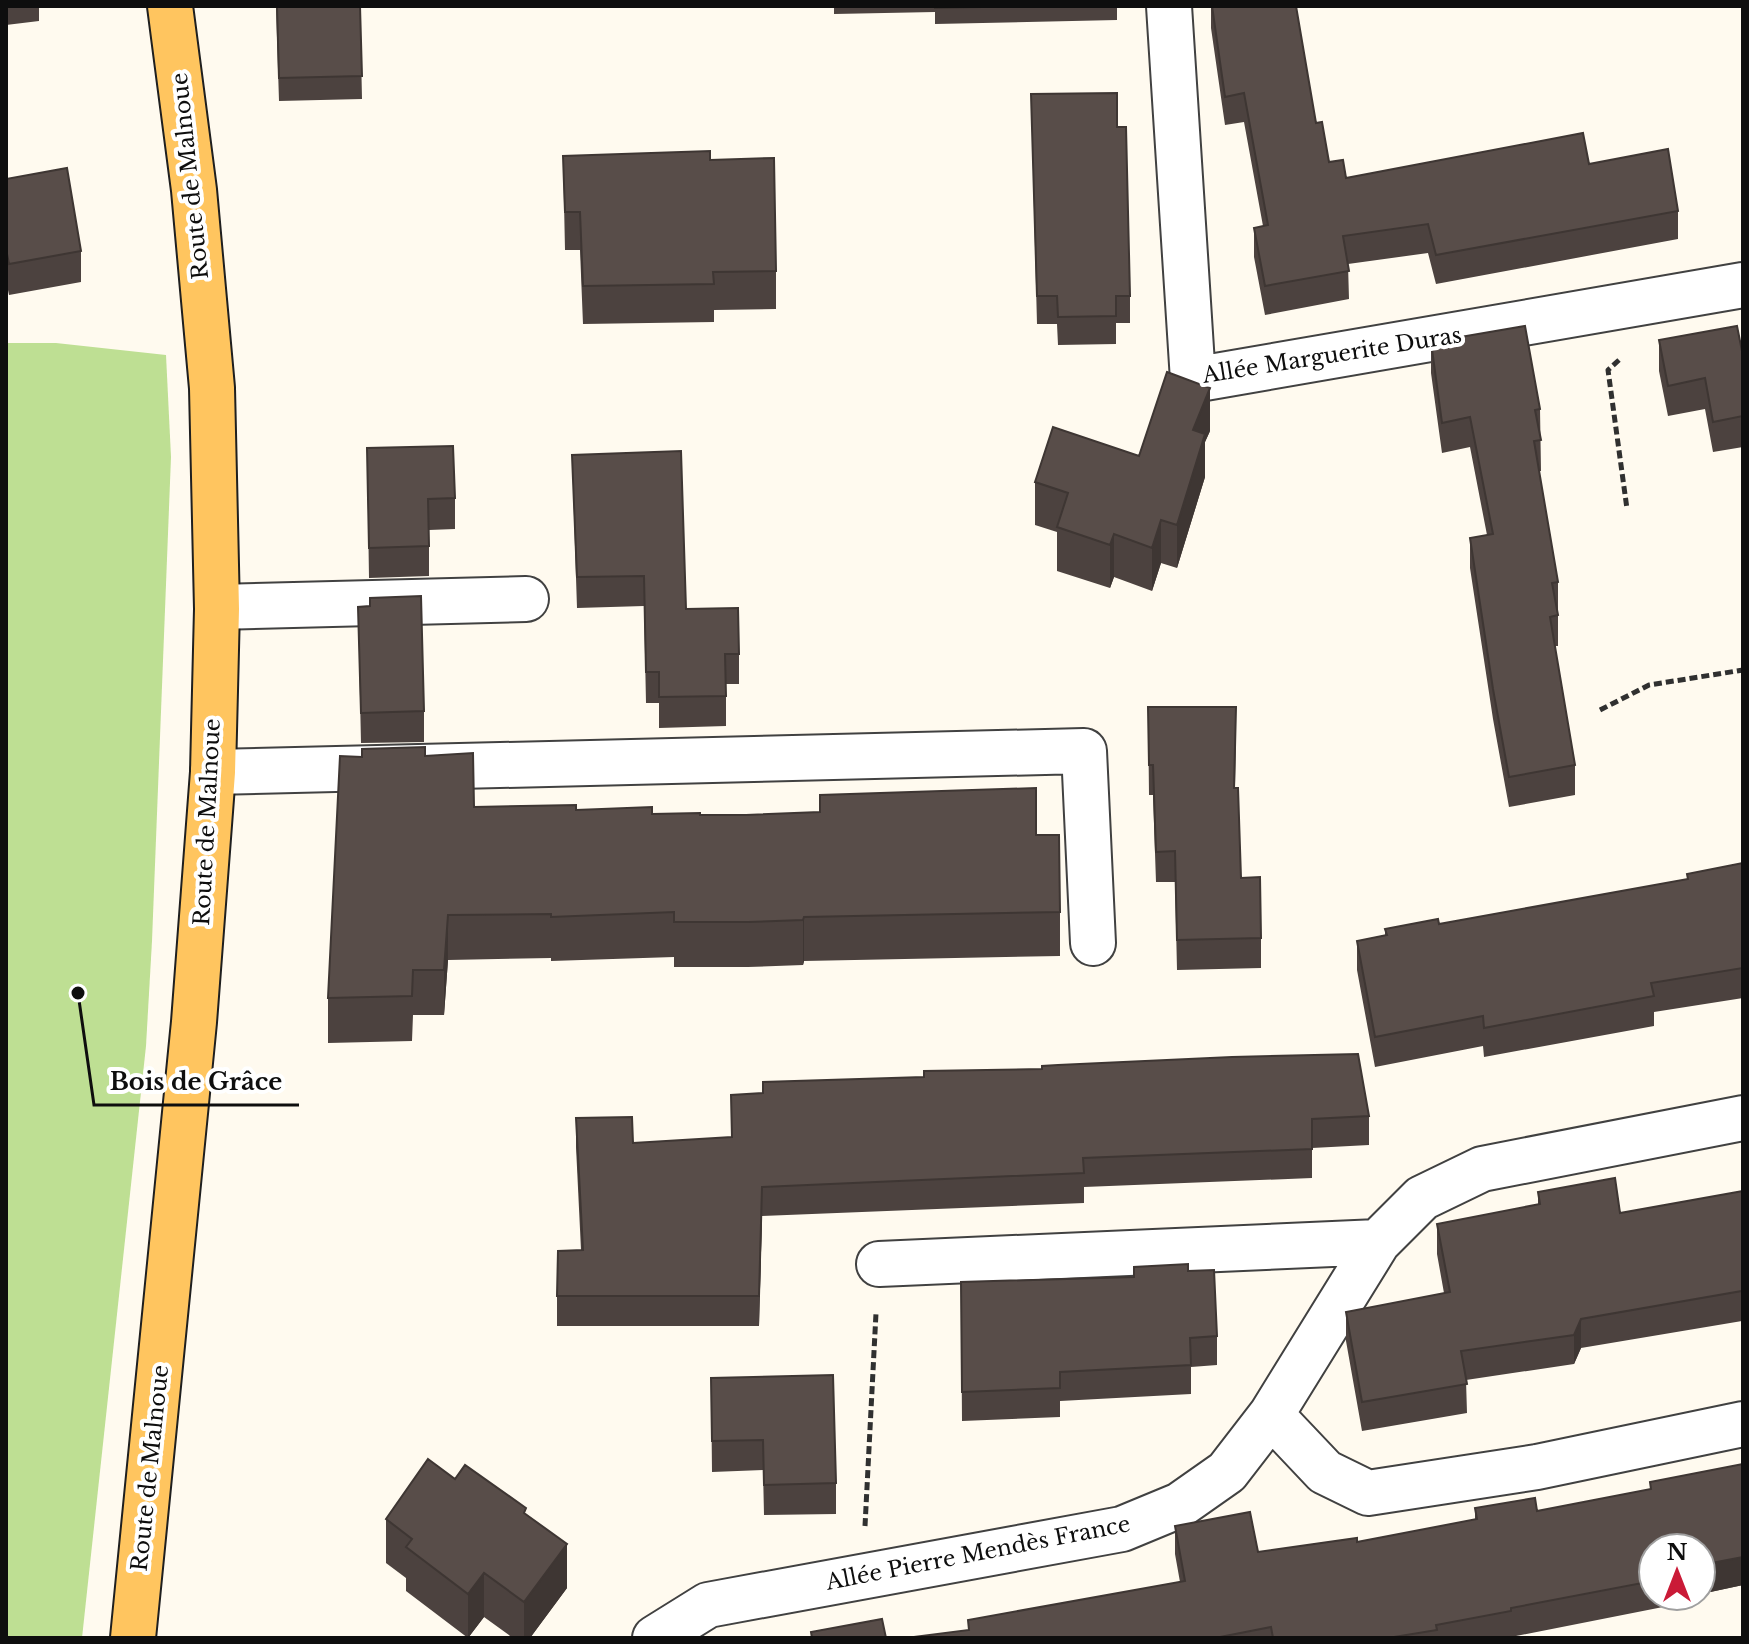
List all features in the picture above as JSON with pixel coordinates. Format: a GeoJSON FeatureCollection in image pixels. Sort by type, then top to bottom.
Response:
{"type":"FeatureCollection","features":[{"type":"Feature","properties":{"kind":"main road","name":"Route de Malnoue"},"geometry":{"type":"LineString","coordinates":[[133,1638],[194,1022],[213,772],[217,607],[212,388],[194,190],[170,6]]}},
{"type":"Feature","properties":{"kind":"street","name":"Allée Marguerite Duras"},"geometry":{"type":"LineString","coordinates":[[1169,6],[1193,380],[1743,285]]}},
{"type":"Feature","properties":{"kind":"street"},"geometry":{"type":"LineString","coordinates":[[217,607],[526,599]]}},
{"type":"Feature","properties":{"kind":"street"},"geometry":{"type":"LineString","coordinates":[[213,772],[1084,751],[1093,943]]}},
{"type":"Feature","properties":{"kind":"street","name":"Allée Pierre Mendès France"},"geometry":{"type":"LineString","coordinates":[[655,1638],[708,1605],[1122,1529],[1180,1505],[1227,1472],[1271,1415],[1378,1242],[1422,1198],[1482,1169],[1743,1118]]}},
{"type":"Feature","properties":{"kind":"street"},"geometry":{"type":"LineString","coordinates":[[879,1264],[1378,1242]]}},
{"type":"Feature","properties":{"kind":"street"},"geometry":{"type":"LineString","coordinates":[[1271,1415],[1325,1472],[1368,1493],[1537,1467],[1743,1424]]}},
{"type":"Feature","properties":{"kind":"path"},"geometry":{"type":"LineString","coordinates":[[1621,359],[1608,370],[1627,509]]}},
{"type":"Feature","properties":{"kind":"path"},"geometry":{"type":"LineString","coordinates":[[1600,710],[1649,685],[1743,670]]}},
{"type":"Feature","properties":{"kind":"path"},"geometry":{"type":"LineString","coordinates":[[863,1576],[879,1264]]}},
{"type":"Feature","properties":{"kind":"green space"},"geometry":{"type":"Polygon","coordinates":[[[6,343],[56,343],[166,355],[171,457],[146,1046],[82,1638],[6,1638],[6,343]]]}},
{"type":"Feature","properties":{"kind":"building"},"geometry":{"type":"Polygon","coordinates":[[[277,6],[360,6],[362,76],[279,78],[277,6]]]}},
{"type":"Feature","properties":{"kind":"building"},"geometry":{"type":"Polygon","coordinates":[[[935,6],[1028,6],[935,8],[935,6]]]}},
{"type":"Feature","properties":{"kind":"building"},"geometry":{"type":"Polygon","coordinates":[[[1212,6],[1296,6],[1316,123],[1322,122],[1329,162],[1343,160],[1346,178],[1583,133],[1589,164],[1668,149],[1678,211],[1436,255],[1428,224],[1343,236],[1349,271],[1265,286],[1254,228],[1268,225],[1244,93],[1225,97],[1212,6]]]}},
{"type":"Feature","properties":{"kind":"building"},"geometry":{"type":"Polygon","coordinates":[[[1117,93],[1117,127],[1126,127],[1130,296],[1116,296],[1116,316],[1058,317],[1057,296],[1037,296],[1031,94],[1117,93]]]}},
{"type":"Feature","properties":{"kind":"building"},"geometry":{"type":"Polygon","coordinates":[[[710,151],[710,160],[774,158],[776,271],[713,272],[714,284],[583,286],[580,212],[565,212],[563,156],[710,151]]]}},
{"type":"Feature","properties":{"kind":"building"},"geometry":{"type":"Polygon","coordinates":[[[67,168],[81,251],[9,264],[6,249],[6,179],[67,168]]]}},
{"type":"Feature","properties":{"kind":"building"},"geometry":{"type":"Polygon","coordinates":[[[1525,326],[1540,409],[1535,410],[1541,440],[1534,441],[1558,582],[1552,583],[1558,615],[1550,617],[1575,765],[1509,777],[1470,538],[1493,534],[1470,417],[1442,423],[1431,342],[1525,326]]]}},
{"type":"Feature","properties":{"kind":"building"},"geometry":{"type":"Polygon","coordinates":[[[1737,326],[1743,356],[1743,416],[1713,422],[1705,378],[1668,386],[1659,340],[1737,326]]]}},
{"type":"Feature","properties":{"kind":"building"},"geometry":{"type":"Polygon","coordinates":[[[1167,372],[1210,388],[1193,430],[1205,434],[1177,525],[1161,520],[1152,548],[1114,534],[1110,545],[1057,527],[1068,493],[1035,482],[1053,427],[1139,456],[1167,372]]]}},
{"type":"Feature","properties":{"kind":"building"},"geometry":{"type":"Polygon","coordinates":[[[453,446],[455,498],[428,499],[429,546],[369,548],[367,448],[453,446]]]}},
{"type":"Feature","properties":{"kind":"building"},"geometry":{"type":"Polygon","coordinates":[[[681,451],[686,609],[738,608],[739,654],[725,654],[726,696],[659,697],[659,672],[646,672],[644,576],[577,577],[572,455],[681,451]]]}},
{"type":"Feature","properties":{"kind":"building"},"geometry":{"type":"Polygon","coordinates":[[[421,596],[424,711],[361,713],[358,607],[370,606],[370,598],[421,596]]]}},
{"type":"Feature","properties":{"kind":"building"},"geometry":{"type":"Polygon","coordinates":[[[1148,707],[1236,707],[1234,788],[1238,788],[1241,878],[1260,877],[1261,938],[1177,940],[1175,851],[1156,852],[1148,707]]]}},
{"type":"Feature","properties":{"kind":"building"},"geometry":{"type":"Polygon","coordinates":[[[425,747],[425,756],[473,753],[474,807],[576,805],[576,810],[652,807],[652,814],[746,815],[820,812],[820,795],[1036,788],[1036,835],[1059,835],[1060,912],[804,917],[803,920],[748,922],[674,922],[674,912],[551,917],[551,914],[448,915],[444,970],[413,970],[412,996],[328,998],[340,756],[362,757],[362,749],[425,747]]]}},
{"type":"Feature","properties":{"kind":"building"},"geometry":{"type":"Polygon","coordinates":[[[1743,863],[1743,968],[1651,983],[1654,996],[1484,1028],[1483,1016],[1375,1037],[1357,941],[1387,935],[1385,929],[1438,919],[1439,924],[1688,879],[1687,874],[1743,863]]]}},
{"type":"Feature","properties":{"kind":"building"},"geometry":{"type":"Polygon","coordinates":[[[1358,1054],[1369,1116],[1312,1119],[1312,1149],[1083,1158],[1084,1173],[762,1187],[759,1296],[557,1296],[558,1251],[583,1250],[576,1118],[632,1117],[633,1143],[732,1137],[731,1095],[763,1093],[763,1082],[924,1077],[924,1071],[1042,1069],[1042,1066],[1058,1065],[1358,1054]]]}},
{"type":"Feature","properties":{"kind":"building"},"geometry":{"type":"Polygon","coordinates":[[[1615,1178],[1620,1213],[1743,1191],[1743,1298],[1742,1291],[1581,1319],[1574,1335],[1461,1351],[1467,1384],[1362,1402],[1346,1312],[1450,1292],[1437,1224],[1540,1204],[1538,1192],[1615,1178]]]}},
{"type":"Feature","properties":{"kind":"building"},"geometry":{"type":"Polygon","coordinates":[[[1188,1264],[1188,1271],[1214,1270],[1217,1336],[1190,1338],[1191,1365],[1060,1372],[1060,1388],[962,1392],[961,1282],[1134,1277],[1134,1267],[1188,1264]]]}},
{"type":"Feature","properties":{"kind":"building"},"geometry":{"type":"Polygon","coordinates":[[[833,1375],[836,1483],[764,1485],[763,1440],[712,1441],[711,1378],[833,1375]]]}},
{"type":"Feature","properties":{"kind":"building"},"geometry":{"type":"Polygon","coordinates":[[[428,1459],[455,1479],[465,1465],[526,1508],[524,1513],[567,1544],[524,1602],[484,1573],[468,1594],[406,1547],[412,1539],[386,1519],[428,1459]]]}},
{"type":"Feature","properties":{"kind":"building"},"geometry":{"type":"Polygon","coordinates":[[[1743,1464],[1743,1557],[1717,1562],[1717,1532],[1637,1532],[1637,1584],[1511,1608],[1511,1611],[1436,1625],[1437,1630],[1388,1638],[1273,1638],[1271,1627],[1215,1638],[906,1638],[969,1630],[968,1620],[1185,1581],[1175,1526],[1250,1512],[1258,1552],[1357,1538],[1357,1542],[1477,1519],[1475,1508],[1535,1498],[1537,1511],[1651,1489],[1650,1482],[1743,1464]]]}},
{"type":"Feature","properties":{"kind":"building"},"geometry":{"type":"Polygon","coordinates":[[[882,1619],[886,1638],[812,1638],[811,1632],[882,1619]]]}},
{"type":"Feature","properties":{"kind":"place","name":"Bois de Grâce"},"geometry":{"type":"Point","coordinates":[78,993]}}]}
